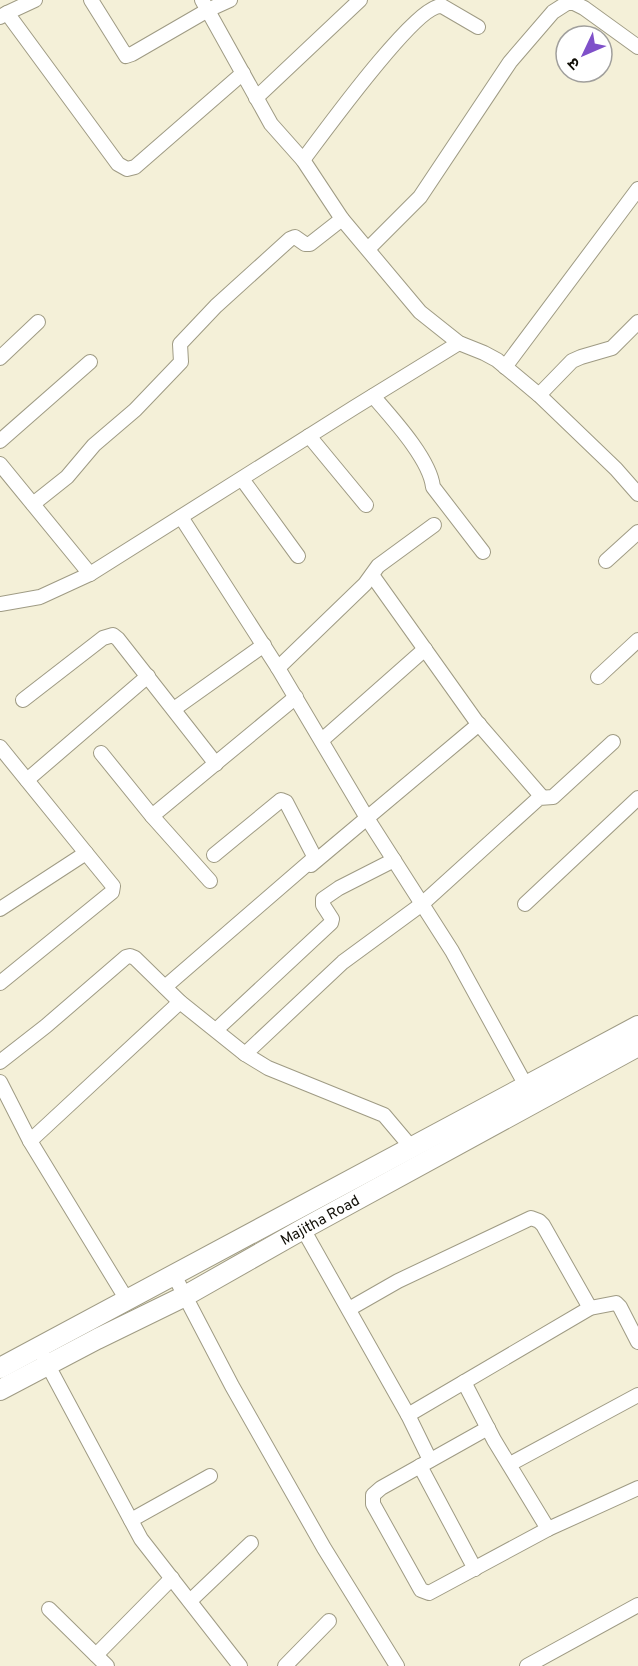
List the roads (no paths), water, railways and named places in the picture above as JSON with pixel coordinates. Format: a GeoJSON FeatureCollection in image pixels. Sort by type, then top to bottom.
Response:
{"type":"FeatureCollection","features":[{"type":"Feature","properties":{"kind":"main road","name":"Majitha Road"},"geometry":{"type":"LineString","coordinates":[[0,1390],[185,1296],[303,1229],[530,1094],[638,1026]]}},
{"type":"Feature","properties":{"kind":"main road","name":"Majitha Road"},"geometry":{"type":"LineString","coordinates":[[2,1361],[38,1347],[411,1147],[638,1046]]}},
{"type":"Feature","properties":{"kind":"street"},"geometry":{"type":"LineString","coordinates":[[33,0],[4,15],[118,164],[128,169],[135,167],[243,74]]}},
{"type":"Feature","properties":{"kind":"street"},"geometry":{"type":"LineString","coordinates":[[91,0],[126,56],[205,5],[230,0]]}},
{"type":"Feature","properties":{"kind":"street"},"geometry":{"type":"LineString","coordinates":[[256,98],[360,0]]}},
{"type":"Feature","properties":{"kind":"street"},"geometry":{"type":"LineString","coordinates":[[368,249],[420,197],[510,62],[553,12],[562,6],[574,3],[638,47]]}},
{"type":"Feature","properties":{"kind":"street"},"geometry":{"type":"LineString","coordinates":[[205,5],[271,124],[303,160],[342,219],[420,312],[459,343],[484,353],[505,367],[539,395],[616,468],[638,494]]}},
{"type":"Feature","properties":{"kind":"street"},"geometry":{"type":"LineString","coordinates":[[303,160],[378,64],[425,12],[436,5],[442,6],[478,27]]}},
{"type":"Feature","properties":{"kind":"street"},"geometry":{"type":"LineString","coordinates":[[505,367],[638,189]]}},
{"type":"Feature","properties":{"kind":"street"},"geometry":{"type":"LineString","coordinates":[[33,504],[59,484],[94,445],[135,410],[181,362],[180,344],[216,306],[290,239],[295,237],[305,244],[310,244],[342,219]]}},
{"type":"Feature","properties":{"kind":"street"},"geometry":{"type":"LineString","coordinates":[[0,358],[38,322]]}},
{"type":"Feature","properties":{"kind":"street"},"geometry":{"type":"LineString","coordinates":[[539,395],[572,361],[612,348],[638,322]]}},
{"type":"Feature","properties":{"kind":"street"},"geometry":{"type":"LineString","coordinates":[[0,604],[40,597],[90,574],[459,343]]}},
{"type":"Feature","properties":{"kind":"street"},"geometry":{"type":"LineString","coordinates":[[0,441],[90,362]]}},
{"type":"Feature","properties":{"kind":"street"},"geometry":{"type":"LineString","coordinates":[[373,396],[401,429],[432,475],[433,487],[483,552]]}},
{"type":"Feature","properties":{"kind":"street"},"geometry":{"type":"LineString","coordinates":[[309,436],[366,505]]}},
{"type":"Feature","properties":{"kind":"street"},"geometry":{"type":"LineString","coordinates":[[0,464],[90,574]]}},
{"type":"Feature","properties":{"kind":"street"},"geometry":{"type":"LineString","coordinates":[[242,479],[298,556]]}},
{"type":"Feature","properties":{"kind":"street"},"geometry":{"type":"LineString","coordinates":[[181,517],[264,645],[367,818],[466,974],[530,1094]]}},
{"type":"Feature","properties":{"kind":"street"},"geometry":{"type":"LineString","coordinates":[[278,668],[382,563],[434,525]]}},
{"type":"Feature","properties":{"kind":"street"},"geometry":{"type":"LineString","coordinates":[[606,561],[638,532]]}},
{"type":"Feature","properties":{"kind":"street"},"geometry":{"type":"LineString","coordinates":[[372,575],[479,724],[542,797]]}},
{"type":"Feature","properties":{"kind":"street"},"geometry":{"type":"LineString","coordinates":[[23,700],[108,636],[118,639],[216,764]]}},
{"type":"Feature","properties":{"kind":"street"},"geometry":{"type":"LineString","coordinates":[[598,677],[638,640]]}},
{"type":"Feature","properties":{"kind":"street"},"geometry":{"type":"LineString","coordinates":[[174,709],[264,645]]}},
{"type":"Feature","properties":{"kind":"street"},"geometry":{"type":"LineString","coordinates":[[322,740],[425,648]]}},
{"type":"Feature","properties":{"kind":"street"},"geometry":{"type":"LineString","coordinates":[[27,780],[148,676]]}},
{"type":"Feature","properties":{"kind":"street"},"geometry":{"type":"LineString","coordinates":[[152,816],[296,697]]}},
{"type":"Feature","properties":{"kind":"street"},"geometry":{"type":"LineString","coordinates":[[210,948],[479,724]]}},
{"type":"Feature","properties":{"kind":"street"},"geometry":{"type":"LineString","coordinates":[[245,1054],[343,962],[422,904],[542,797],[554,797],[613,742]]}},
{"type":"Feature","properties":{"kind":"street"},"geometry":{"type":"LineString","coordinates":[[0,747],[113,886],[112,892],[0,983]]}},
{"type":"Feature","properties":{"kind":"street"},"geometry":{"type":"LineString","coordinates":[[101,753],[152,816],[210,881]]}},
{"type":"Feature","properties":{"kind":"street"},"geometry":{"type":"LineString","coordinates":[[525,904],[638,798]]}},
{"type":"Feature","properties":{"kind":"street"},"geometry":{"type":"LineString","coordinates":[[165,987],[314,856],[286,802],[281,800],[214,855]]}},
{"type":"Feature","properties":{"kind":"street"},"geometry":{"type":"LineString","coordinates":[[0,909],[86,853]]}},
{"type":"Feature","properties":{"kind":"street"},"geometry":{"type":"LineString","coordinates":[[216,1030],[331,923],[332,919],[323,905],[324,900],[339,888],[394,860]]}},
{"type":"Feature","properties":{"kind":"street"},"geometry":{"type":"LineString","coordinates":[[0,1062],[46,1026],[127,956],[135,958],[180,1002],[245,1054],[268,1068],[384,1115],[411,1147]]}},
{"type":"Feature","properties":{"kind":"street"},"geometry":{"type":"LineString","coordinates":[[30,1141],[180,1002]]}},
{"type":"Feature","properties":{"kind":"street"},"geometry":{"type":"LineString","coordinates":[[0,1082],[30,1141],[127,1300]]}},
{"type":"Feature","properties":{"kind":"street"},"geometry":{"type":"LineString","coordinates":[[349,1309],[398,1281],[531,1218],[543,1225],[590,1308]]}},
{"type":"Feature","properties":{"kind":"street"},"geometry":{"type":"LineString","coordinates":[[303,1229],[408,1415],[425,1463],[475,1569]]}},
{"type":"Feature","properties":{"kind":"street"},"geometry":{"type":"LineString","coordinates":[[174,1275],[232,1386],[394,1665]]}},
{"type":"Feature","properties":{"kind":"street"},"geometry":{"type":"LineString","coordinates":[[408,1415],[590,1308],[616,1303],[638,1342]]}},
{"type":"Feature","properties":{"kind":"street"},"geometry":{"type":"LineString","coordinates":[[38,1347],[141,1539],[240,1666]]}},
{"type":"Feature","properties":{"kind":"street"},"geometry":{"type":"LineString","coordinates":[[464,1382],[488,1428],[548,1529]]}},
{"type":"Feature","properties":{"kind":"street"},"geometry":{"type":"LineString","coordinates":[[510,1464],[638,1395]]}},
{"type":"Feature","properties":{"kind":"street"},"geometry":{"type":"LineString","coordinates":[[488,1428],[375,1492],[372,1499],[422,1592],[429,1593],[548,1529],[638,1488]]}},
{"type":"Feature","properties":{"kind":"street"},"geometry":{"type":"LineString","coordinates":[[131,1520],[210,1476]]}},
{"type":"Feature","properties":{"kind":"street"},"geometry":{"type":"LineString","coordinates":[[190,1602],[251,1543]]}},
{"type":"Feature","properties":{"kind":"street"},"geometry":{"type":"LineString","coordinates":[[96,1655],[172,1578]]}},
{"type":"Feature","properties":{"kind":"street"},"geometry":{"type":"LineString","coordinates":[[527,1666],[638,1605]]}},
{"type":"Feature","properties":{"kind":"street"},"geometry":{"type":"LineString","coordinates":[[49,1609],[107,1666]]}},
{"type":"Feature","properties":{"kind":"street"},"geometry":{"type":"LineString","coordinates":[[285,1666],[329,1621]]}}]}
